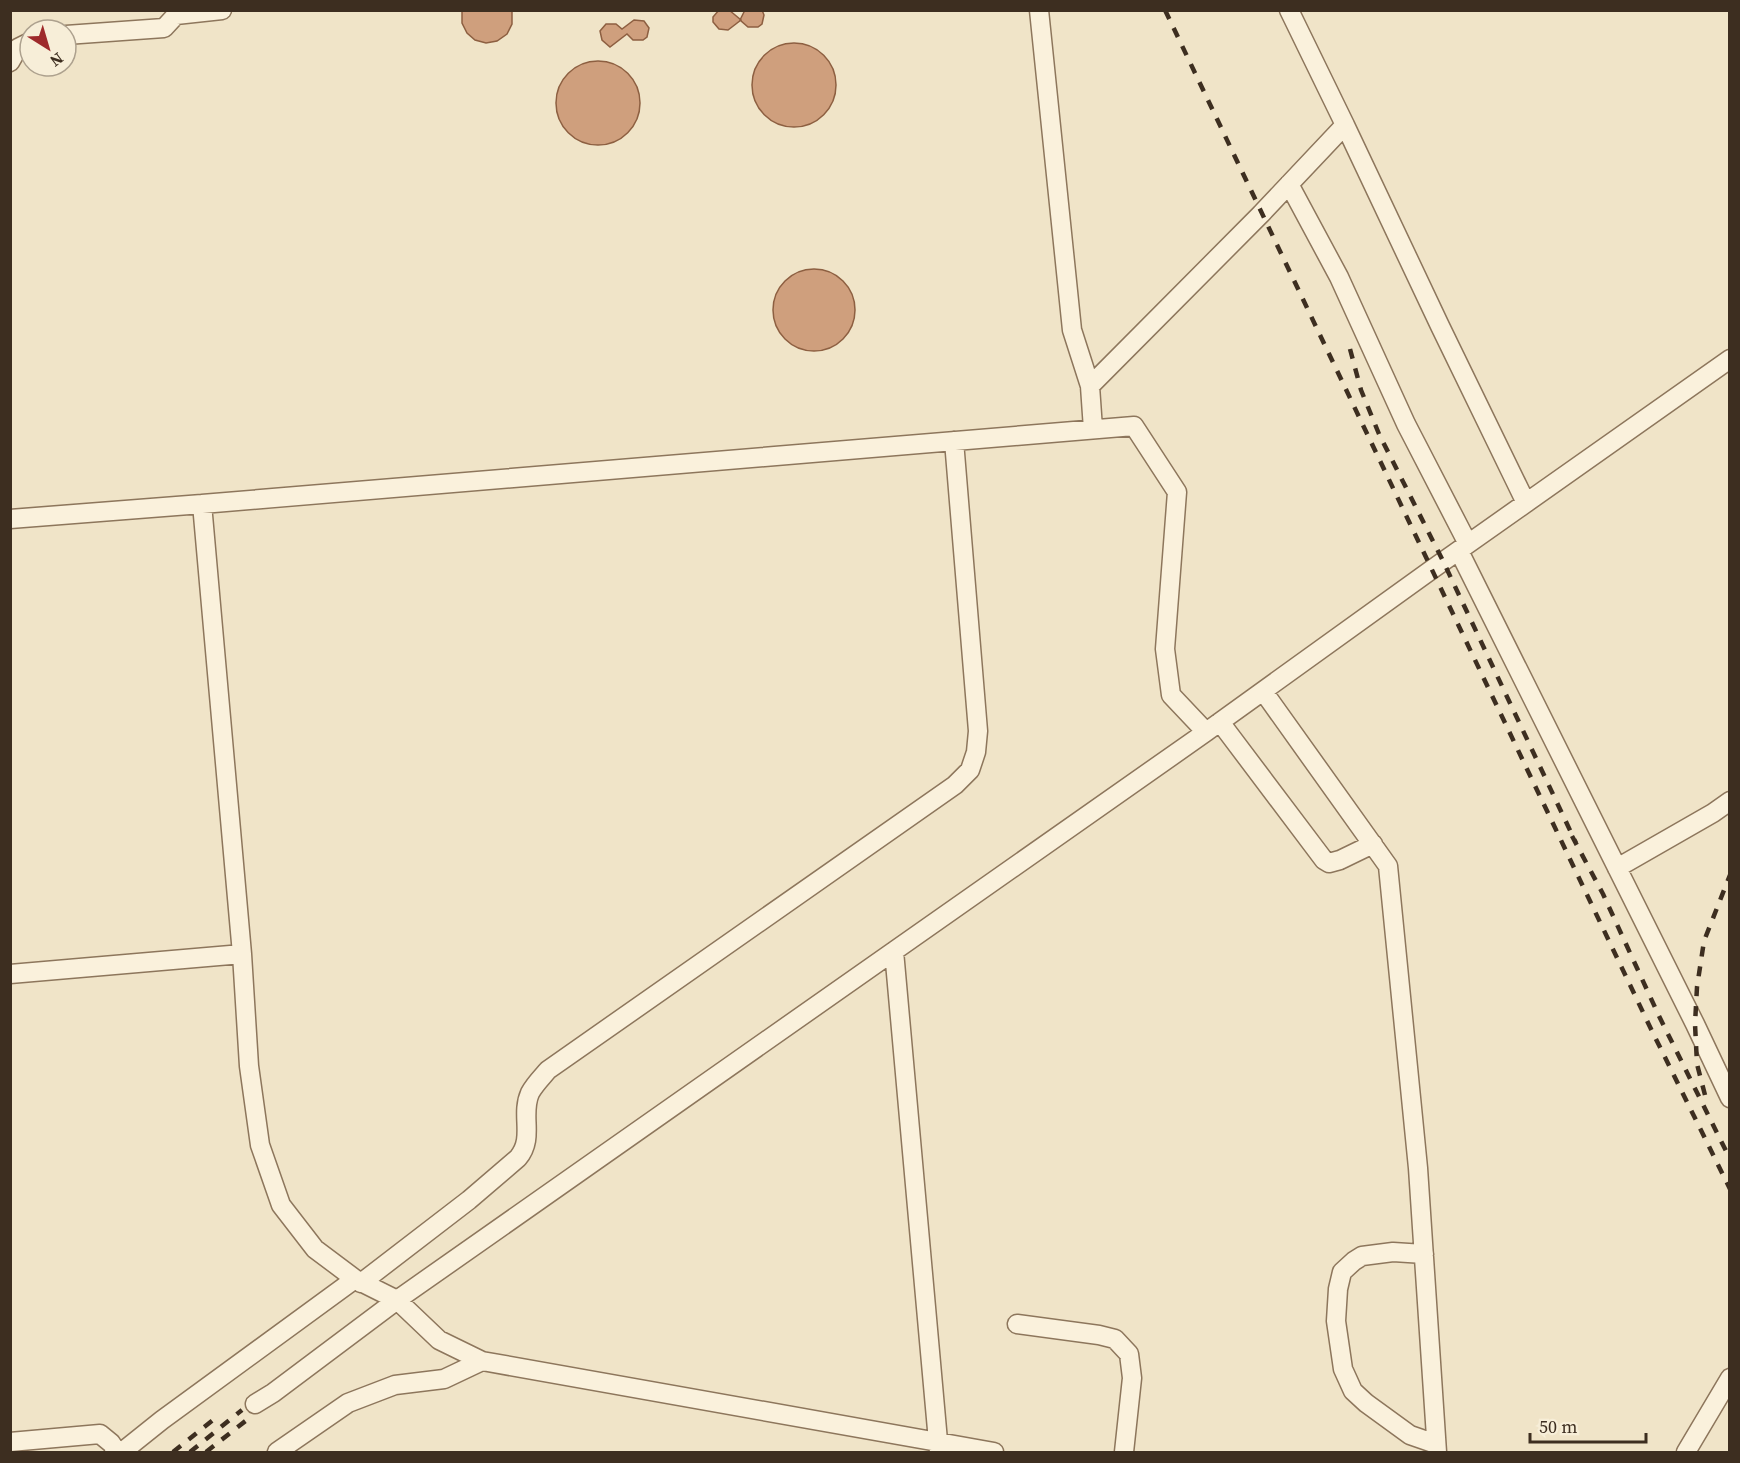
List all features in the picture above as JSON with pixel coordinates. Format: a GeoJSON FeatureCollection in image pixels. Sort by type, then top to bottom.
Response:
{"type":"FeatureCollection","features":[{"type":"Feature","properties":{"kind":"lane"},"geometry":{"type":"LineString","coordinates":[[78,34],[164,28],[176,15],[222,10]]}},
{"type":"Feature","properties":{"kind":"lane"},"geometry":{"type":"LineString","coordinates":[[1039,10],[1072,330],[1089,386],[1093,429]]}},
{"type":"Feature","properties":{"kind":"lane"},"geometry":{"type":"LineString","coordinates":[[1289,10],[1526,503]]}},
{"type":"Feature","properties":{"kind":"lane"},"geometry":{"type":"LineString","coordinates":[[10,62],[18,48]]}},
{"type":"Feature","properties":{"kind":"lane"},"geometry":{"type":"LineString","coordinates":[[1089,386],[1345,125]]}},
{"type":"Feature","properties":{"kind":"lane"},"geometry":{"type":"LineString","coordinates":[[1289,184],[1339,277],[1464,548],[1730,1098]]}},
{"type":"Feature","properties":{"kind":"lane"},"geometry":{"type":"LineString","coordinates":[[255,1404],[397,1300],[1213,727],[1730,359]]}},
{"type":"Feature","properties":{"kind":"lane"},"geometry":{"type":"LineString","coordinates":[[10,519],[1134,426],[1177,492],[1165,649],[1171,695],[1213,727],[1324,860],[1329,863],[1340,860],[1373,844]]}},
{"type":"Feature","properties":{"kind":"lane"},"geometry":{"type":"LineString","coordinates":[[18,1445],[100,1434],[120,1452],[469,1200],[518,1158],[524,1151],[527,1140],[527,1102],[531,1091],[548,1070],[955,785],[970,770],[976,752],[978,731],[954,441]]}},
{"type":"Feature","properties":{"kind":"lane"},"geometry":{"type":"LineString","coordinates":[[202,504],[242,954],[249,1066],[260,1144],[282,1205],[315,1250],[358,1281],[397,1300],[439,1340],[482,1361],[938,1447],[994,1452]]}},
{"type":"Feature","properties":{"kind":"lane"},"geometry":{"type":"LineString","coordinates":[[1263,691],[1388,866],[1418,1168],[1424,1254],[1437,1448],[1410,1435],[1353,1391],[1343,1369],[1336,1322],[1338,1289],[1342,1272],[1354,1261],[1362,1256],[1393,1252],[1424,1254]]}},
{"type":"Feature","properties":{"kind":"lane"},"geometry":{"type":"LineString","coordinates":[[1617,868],[1730,801]]}},
{"type":"Feature","properties":{"kind":"lane"},"geometry":{"type":"LineString","coordinates":[[894,951],[938,1447]]}},
{"type":"Feature","properties":{"kind":"lane"},"geometry":{"type":"LineString","coordinates":[[10,974],[242,954]]}},
{"type":"Feature","properties":{"kind":"lane"},"geometry":{"type":"LineString","coordinates":[[1017,1324],[1115,1339],[1129,1354],[1132,1378],[1124,1452]]}},
{"type":"Feature","properties":{"kind":"lane"},"geometry":{"type":"LineString","coordinates":[[277,1452],[348,1403],[395,1385],[444,1379],[482,1361]]}},
{"type":"Feature","properties":{"kind":"lane"},"geometry":{"type":"LineString","coordinates":[[1686,1452],[1730,1378]]}},
{"type":"Feature","properties":{"kind":"building"},"geometry":{"type":"Polygon","coordinates":[[[462,10],[512,10],[512,24],[507,34],[497,41],[486,43],[475,40],[467,33],[462,23],[462,10]]]}},
{"type":"Feature","properties":{"kind":"building"},"geometry":{"type":"Polygon","coordinates":[[[719,10],[729,10],[741,20],[728,30],[719,29],[713,22],[713,17],[719,10]]]}},
{"type":"Feature","properties":{"kind":"building"},"geometry":{"type":"Polygon","coordinates":[[[745,10],[762,10],[764,15],[762,24],[758,27],[748,27],[740,20],[745,10]]]}},
{"type":"Feature","properties":{"kind":"building"},"geometry":{"type":"Polygon","coordinates":[[[634,20],[644,21],[649,28],[647,37],[643,40],[633,40],[627,34],[610,47],[602,40],[600,31],[606,24],[616,24],[622,29],[634,20]]]}},
{"type":"Feature","properties":{"kind":"building"},"geometry":{"type":"Polygon","coordinates":[[[794,43],[810,46],[824,55],[833,69],[836,85],[833,101],[824,115],[810,124],[794,127],[778,124],[764,115],[755,101],[752,85],[755,69],[764,55],[778,46],[794,43]]]}},
{"type":"Feature","properties":{"kind":"building"},"geometry":{"type":"Polygon","coordinates":[[[598,61],[614,64],[628,73],[637,87],[640,103],[637,119],[628,133],[614,142],[598,145],[582,142],[568,133],[559,119],[556,103],[559,87],[568,73],[582,64],[598,61]]]}},
{"type":"Feature","properties":{"kind":"building"},"geometry":{"type":"Polygon","coordinates":[[[806,269],[822,269],[837,276],[848,287],[855,302],[852,326],[843,339],[822,351],[806,351],[791,344],[780,333],[773,318],[773,302],[780,287],[791,276],[806,269]]]}},
{"type":"Feature","properties":{"kind":"railway"},"geometry":{"type":"LineString","coordinates":[[1165,10],[1651,1029],[1730,1189]]}},
{"type":"Feature","properties":{"kind":"railway"},"geometry":{"type":"LineString","coordinates":[[1350,349],[1361,390],[1379,434],[1443,561],[1576,843]]}},
{"type":"Feature","properties":{"kind":"railway"},"geometry":{"type":"LineString","coordinates":[[1572,836],[1603,894],[1659,1016],[1730,1159]]}},
{"type":"Feature","properties":{"kind":"railway"},"geometry":{"type":"LineString","coordinates":[[1705,1095],[1697,1064],[1695,1024],[1697,987],[1704,941],[1730,875]]}},
{"type":"Feature","properties":{"kind":"railway"},"geometry":{"type":"LineString","coordinates":[[190,1452],[242,1410]]}},
{"type":"Feature","properties":{"kind":"railway"},"geometry":{"type":"LineString","coordinates":[[173,1452],[218,1416]]}},
{"type":"Feature","properties":{"kind":"railway"},"geometry":{"type":"LineString","coordinates":[[206,1452],[248,1419]]}}]}
